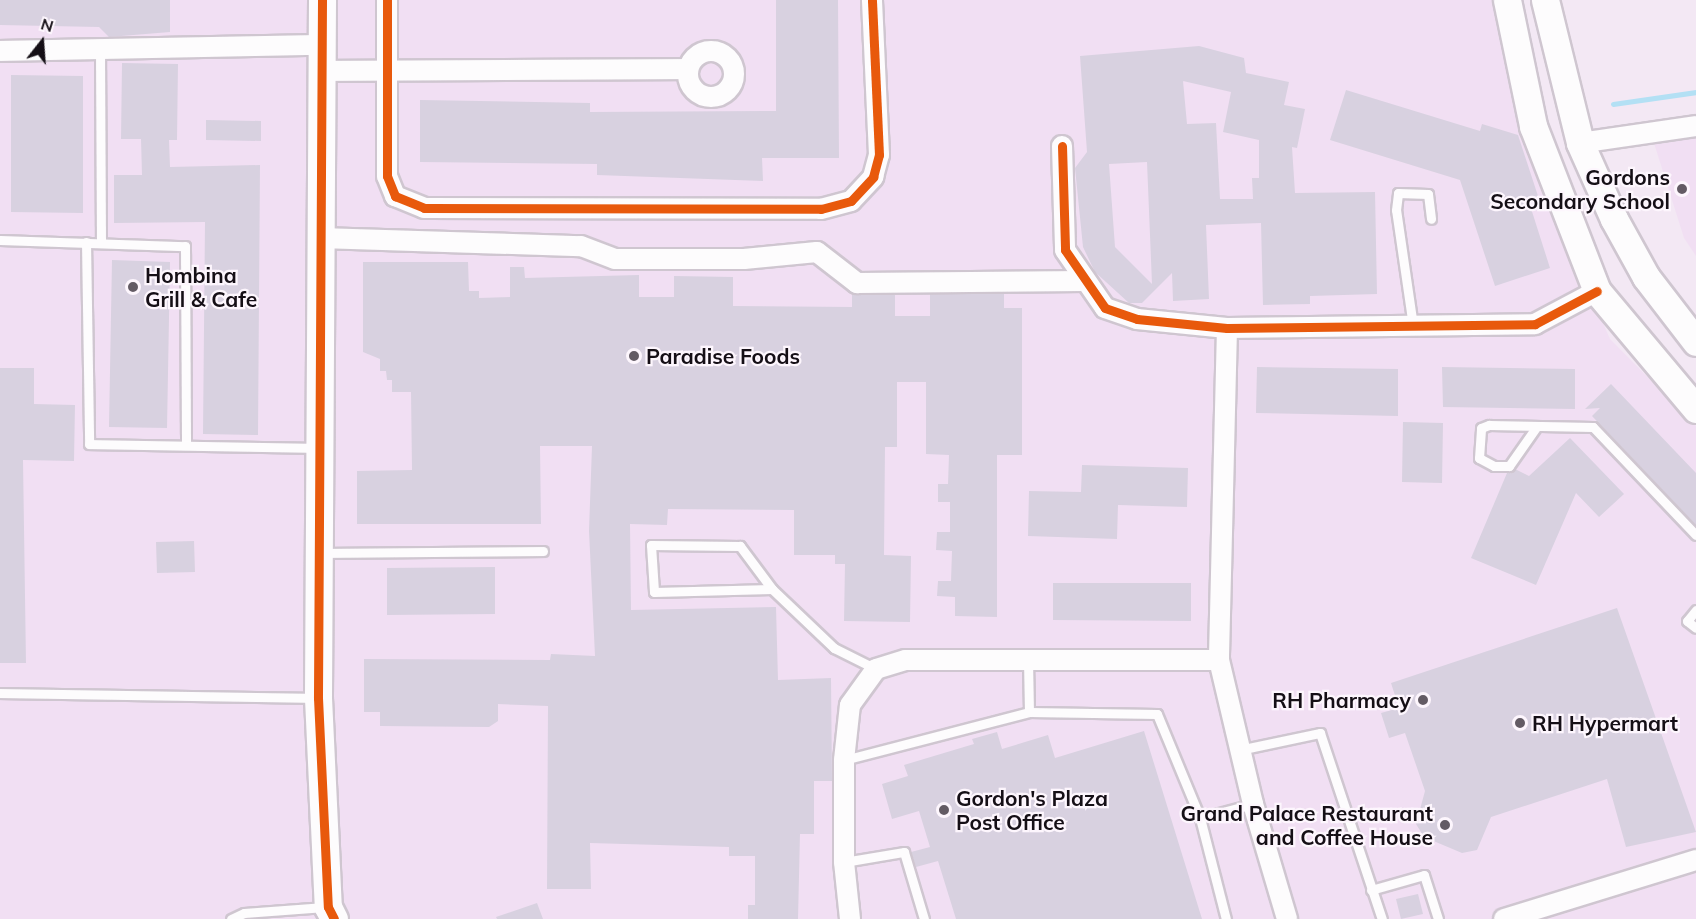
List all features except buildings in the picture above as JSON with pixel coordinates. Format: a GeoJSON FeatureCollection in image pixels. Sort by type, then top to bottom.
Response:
{"type":"FeatureCollection","features":[{"type":"Feature","properties":{"kind":"street"},"geometry":{"type":"LineString","coordinates":[[322,0],[320,448],[317,553],[318,698],[331,913]]}},
{"type":"Feature","properties":{"kind":"street"},"geometry":{"type":"LineString","coordinates":[[387,0],[387,176],[395,196],[424,208],[821,209],[851,201],[873,177],[879,155],[872,0]]}},
{"type":"Feature","properties":{"kind":"street"},"geometry":{"type":"LineString","coordinates":[[1507,0],[1533,126],[1597,291],[1696,409]]}},
{"type":"Feature","properties":{"kind":"street"},"geometry":{"type":"LineString","coordinates":[[1545,0],[1580,143],[1614,219],[1647,277],[1696,342]]}},
{"type":"Feature","properties":{"kind":"street"},"geometry":{"type":"LineString","coordinates":[[0,51],[100,51],[322,58],[387,74],[688,69]]}},
{"type":"Feature","properties":{"kind":"street"},"geometry":{"type":"LineString","coordinates":[[1580,143],[1696,126]]}},
{"type":"Feature","properties":{"kind":"street"},"geometry":{"type":"LineString","coordinates":[[1062,146],[1065,250],[1084,281],[1105,308],[1137,319],[1227,328],[1535,324],[1597,291]]}},
{"type":"Feature","properties":{"kind":"street"},"geometry":{"type":"LineString","coordinates":[[320,238],[581,246],[615,259],[744,259],[817,252],[857,283],[1084,281]]}},
{"type":"Feature","properties":{"kind":"street"},"geometry":{"type":"LineString","coordinates":[[1227,328],[1219,660],[1253,804],[1287,919]]}},
{"type":"Feature","properties":{"kind":"street"},"geometry":{"type":"LineString","coordinates":[[850,919],[844,862],[844,760],[850,705],[876,669],[906,660],[1219,660]]}},
{"type":"Feature","properties":{"kind":"street"},"geometry":{"type":"LineString","coordinates":[[1504,919],[1696,860]]}},
{"type":"Feature","properties":{"kind":"lane"},"geometry":{"type":"LineString","coordinates":[[100,51],[102,243]]}},
{"type":"Feature","properties":{"kind":"lane"},"geometry":{"type":"LineString","coordinates":[[1413,326],[1396,210],[1398,193],[1428,194],[1431,219]]}},
{"type":"Feature","properties":{"kind":"lane"},"geometry":{"type":"LineString","coordinates":[[0,240],[185,246],[186,445]]}},
{"type":"Feature","properties":{"kind":"lane"},"geometry":{"type":"LineString","coordinates":[[86,242],[89,444],[320,448]]}},
{"type":"Feature","properties":{"kind":"lane"},"geometry":{"type":"LineString","coordinates":[[1537,426],[1509,466],[1494,466],[1479,458],[1481,428],[1537,426],[1593,427],[1696,536]]}},
{"type":"Feature","properties":{"kind":"lane"},"geometry":{"type":"LineString","coordinates":[[772,589],[654,592],[651,545],[740,546],[772,589],[834,648],[876,669]]}},
{"type":"Feature","properties":{"kind":"lane"},"geometry":{"type":"LineString","coordinates":[[317,553],[543,551]]}},
{"type":"Feature","properties":{"kind":"lane"},"geometry":{"type":"LineString","coordinates":[[1696,610],[1687,621],[1696,628]]}},
{"type":"Feature","properties":{"kind":"lane"},"geometry":{"type":"LineString","coordinates":[[1028,660],[1029,712]]}},
{"type":"Feature","properties":{"kind":"lane"},"geometry":{"type":"LineString","coordinates":[[0,693],[318,698]]}},
{"type":"Feature","properties":{"kind":"lane"},"geometry":{"type":"LineString","coordinates":[[844,760],[1029,712],[1157,714],[1200,818],[1226,919]]}},
{"type":"Feature","properties":{"kind":"lane"},"geometry":{"type":"LineString","coordinates":[[1239,750],[1320,733],[1382,919]]}},
{"type":"Feature","properties":{"kind":"lane"},"geometry":{"type":"LineString","coordinates":[[1200,818],[1253,804]]}},
{"type":"Feature","properties":{"kind":"lane"},"geometry":{"type":"LineString","coordinates":[[844,862],[904,852],[924,919]]}},
{"type":"Feature","properties":{"kind":"lane"},"geometry":{"type":"LineString","coordinates":[[1371,890],[1424,874],[1438,919]]}},
{"type":"Feature","properties":{"kind":"lane"},"geometry":{"type":"LineString","coordinates":[[231,919],[244,913],[331,913]]}},
{"type":"Feature","properties":{"kind":"shaded area"},"geometry":{"type":"Polygon","coordinates":[[[0,0],[1494,0],[1500,41],[1543,187],[1610,339],[1696,426],[1696,919],[0,919],[0,0]]]}},
{"type":"Feature","properties":{"kind":"shaded area","name":"Gordons Secondary School"},"geometry":{"type":"Polygon","coordinates":[[[1696,135],[1696,256],[1684,238],[1653,140],[1696,135]]]}},
{"type":"Feature","properties":{"kind":"waterway"},"geometry":{"type":"LineString","coordinates":[[1613,104],[1696,92]]}},
{"type":"Feature","properties":{"kind":"cycle path"},"geometry":{"type":"LineString","coordinates":[[322,0],[318,698],[328,907],[334,919]]}},
{"type":"Feature","properties":{"kind":"cycle path"},"geometry":{"type":"LineString","coordinates":[[387,0],[387,176],[395,196],[424,208],[821,209],[851,201],[873,177],[879,155],[872,0]]}},
{"type":"Feature","properties":{"kind":"cycle path"},"geometry":{"type":"LineString","coordinates":[[1062,146],[1065,250],[1105,308],[1137,319],[1227,328],[1535,324],[1597,291]]}},
{"type":"Feature","properties":{"kind":"place","name":"Gordons Secondary School"},"geometry":{"type":"Point","coordinates":[1682,189]}},
{"type":"Feature","properties":{"kind":"place","name":"Hombina Grill & Cafe"},"geometry":{"type":"Point","coordinates":[133,287]}},
{"type":"Feature","properties":{"kind":"place","name":"Paradise Foods"},"geometry":{"type":"Point","coordinates":[634,356]}},
{"type":"Feature","properties":{"kind":"place","name":"RH Pharmacy"},"geometry":{"type":"Point","coordinates":[1423,700]}},
{"type":"Feature","properties":{"kind":"place","name":"RH Hypermart"},"geometry":{"type":"Point","coordinates":[1520,723]}},
{"type":"Feature","properties":{"kind":"place","name":"Gordon's Plaza Post Office"},"geometry":{"type":"Point","coordinates":[944,810]}},
{"type":"Feature","properties":{"kind":"place","name":"Grand Palace Restaurant and Coffee House"},"geometry":{"type":"Point","coordinates":[1445,825]}}]}
